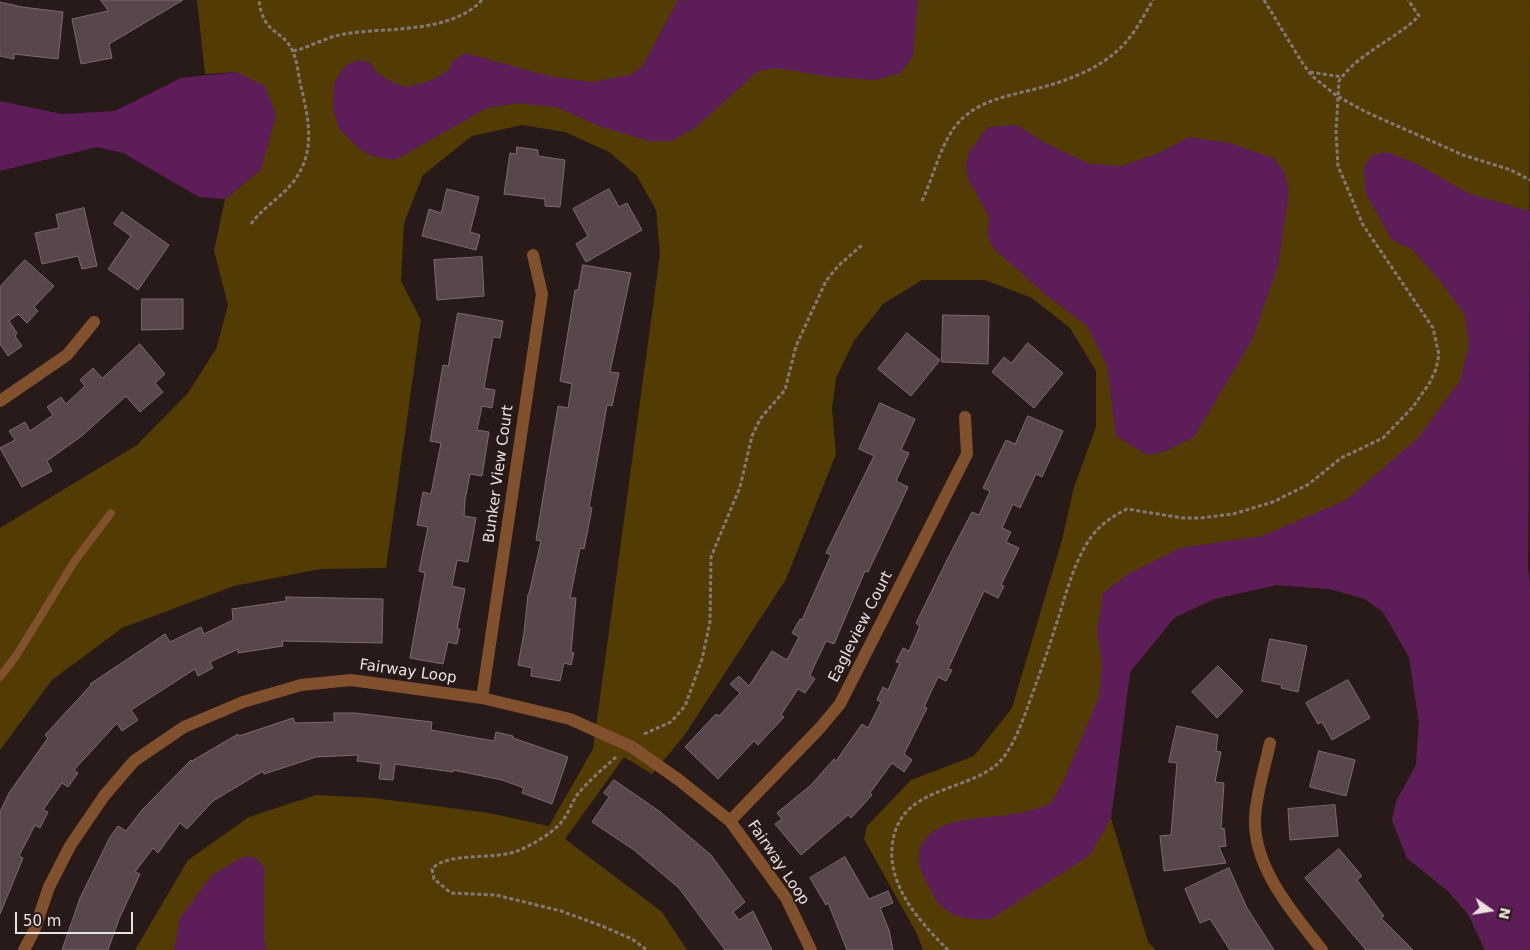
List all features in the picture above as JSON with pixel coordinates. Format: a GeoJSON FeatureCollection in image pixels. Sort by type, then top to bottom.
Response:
{"type":"FeatureCollection","features":[{"type":"Feature","properties":{"kind":"street","name":"Bunker View Court"},"geometry":{"type":"LineString","coordinates":[[482,698],[542,294],[533,255]]}},
{"type":"Feature","properties":{"kind":"street"},"geometry":{"type":"LineString","coordinates":[[0,401],[67,355],[94,322]]}},
{"type":"Feature","properties":{"kind":"street","name":"Eagleview Court"},"geometry":{"type":"LineString","coordinates":[[730,821],[820,728],[840,704],[967,454],[965,417]]}},
{"type":"Feature","properties":{"kind":"street","name":"Fairway Loop"},"geometry":{"type":"LineString","coordinates":[[24,950],[34,931],[49,888],[70,846],[104,796],[134,761],[184,727],[242,702],[301,685],[351,680],[482,698],[570,719],[632,747],[679,780],[730,821],[786,898],[811,950]]}},
{"type":"Feature","properties":{"kind":"street"},"geometry":{"type":"LineString","coordinates":[[1270,742],[1255,819],[1261,853],[1277,892],[1322,950]]}},
{"type":"Feature","properties":{"kind":"lane"},"geometry":{"type":"LineString","coordinates":[[0,677],[16,656],[74,562],[112,513]]}},
{"type":"Feature","properties":{"kind":"path"},"geometry":{"type":"LineString","coordinates":[[251,224],[260,211],[293,182],[304,165],[310,145],[309,122],[293,51],[268,26],[261,16],[259,0]]}},
{"type":"Feature","properties":{"kind":"path"},"geometry":{"type":"LineString","coordinates":[[293,51],[342,34],[394,30],[444,20],[469,12],[482,0]]}},
{"type":"Feature","properties":{"kind":"path"},"geometry":{"type":"LineString","coordinates":[[922,201],[954,127],[967,114],[995,100],[1066,80],[1097,65],[1118,50],[1142,19],[1153,0]]}},
{"type":"Feature","properties":{"kind":"path"},"geometry":{"type":"LineString","coordinates":[[1264,0],[1309,72],[1337,96],[1366,112],[1463,155],[1511,170],[1530,180]]}},
{"type":"Feature","properties":{"kind":"path"},"geometry":{"type":"LineString","coordinates":[[948,950],[922,923],[896,879],[891,862],[893,838],[899,823],[916,801],[966,782],[996,765],[1011,744],[1022,722],[1046,656],[1073,572],[1087,543],[1098,528],[1127,509],[1183,518],[1217,517],[1253,509],[1294,493],[1309,484],[1341,458],[1383,438],[1412,408],[1436,369],[1439,355],[1433,328],[1363,226],[1338,166],[1336,148],[1337,96],[1342,77],[1358,62],[1419,16],[1408,0]]}},
{"type":"Feature","properties":{"kind":"path"},"geometry":{"type":"LineString","coordinates":[[1309,72],[1342,77]]}},
{"type":"Feature","properties":{"kind":"path"},"geometry":{"type":"LineString","coordinates":[[644,734],[671,722],[685,706],[702,660],[710,622],[711,557],[740,487],[752,436],[760,419],[785,390],[796,346],[826,281],[838,266],[862,245]]}},
{"type":"Feature","properties":{"kind":"path"},"geometry":{"type":"LineString","coordinates":[[616,757],[578,795],[561,824],[538,840],[520,850],[498,856],[449,859],[438,862],[432,869],[434,879],[451,893],[496,894],[561,911],[632,939],[647,950]]}},
{"type":"Feature","properties":{"kind":"shaded area"},"geometry":{"type":"Polygon","coordinates":[[[197,0],[1530,0],[1528,570],[1530,586],[1530,950],[1485,950],[1468,914],[1448,891],[1407,858],[1392,820],[1396,802],[1416,765],[1419,722],[1409,657],[1383,612],[1365,599],[1330,589],[1276,585],[1214,599],[1174,618],[1130,672],[1111,818],[1148,942],[1156,950],[923,950],[917,934],[864,839],[867,826],[911,780],[974,756],[1012,708],[1062,540],[1074,487],[1096,427],[1096,371],[1070,328],[1032,298],[985,280],[922,280],[883,304],[854,341],[836,378],[832,409],[836,454],[786,579],[684,736],[652,774],[624,757],[565,839],[662,912],[687,950],[135,950],[188,860],[249,817],[316,795],[374,798],[489,813],[549,826],[593,749],[660,254],[656,210],[637,176],[609,152],[565,132],[522,125],[472,136],[423,175],[404,223],[401,281],[421,320],[386,568],[320,569],[234,586],[122,628],[52,680],[0,750],[0,528],[137,445],[188,393],[216,349],[228,305],[214,251],[225,199],[261,170],[237,72],[205,74],[197,0]]]}},
{"type":"Feature","properties":{"kind":"shaded area"},"geometry":{"type":"Polygon","coordinates":[[[678,0],[918,0],[913,56],[901,73],[875,80],[832,77],[777,68],[758,71],[695,128],[671,141],[648,141],[599,126],[556,107],[518,103],[487,108],[395,160],[371,156],[360,149],[339,129],[333,108],[334,83],[345,66],[357,60],[369,62],[377,73],[392,82],[406,87],[427,82],[448,71],[454,60],[465,53],[553,77],[592,82],[629,75],[642,67],[678,0]]]}},
{"type":"Feature","properties":{"kind":"shaded area"},"geometry":{"type":"Polygon","coordinates":[[[237,72],[265,86],[276,115],[261,170],[225,199],[199,197],[123,153],[97,147],[0,171],[0,101],[62,114],[115,111],[181,78],[237,72]]]}},
{"type":"Feature","properties":{"kind":"shaded area"},"geometry":{"type":"Polygon","coordinates":[[[1017,125],[1045,143],[1090,164],[1121,166],[1159,153],[1189,137],[1230,143],[1273,158],[1284,171],[1289,191],[1278,266],[1252,340],[1194,437],[1164,452],[1147,455],[1116,436],[1107,366],[1087,326],[1046,295],[993,248],[987,234],[989,216],[968,179],[966,165],[969,152],[988,127],[1017,125]]]}},
{"type":"Feature","properties":{"kind":"shaded area"},"geometry":{"type":"Polygon","coordinates":[[[1387,152],[1415,163],[1470,194],[1530,211],[1528,570],[1530,586],[1530,950],[1485,950],[1468,914],[1448,891],[1407,858],[1392,820],[1396,802],[1416,765],[1419,722],[1409,657],[1383,612],[1365,599],[1330,589],[1276,585],[1214,599],[1174,618],[1130,672],[1111,818],[1090,855],[991,919],[965,918],[950,913],[938,902],[921,870],[919,855],[924,842],[932,832],[957,821],[1018,813],[1050,804],[1063,782],[1099,697],[1102,665],[1097,631],[1103,593],[1128,574],[1180,548],[1262,536],[1346,500],[1417,439],[1460,381],[1469,346],[1465,315],[1441,282],[1412,249],[1392,240],[1365,192],[1364,167],[1372,155],[1387,152]]]}},
{"type":"Feature","properties":{"kind":"shaded area"},"geometry":{"type":"Polygon","coordinates":[[[245,856],[256,858],[264,867],[264,939],[267,950],[174,950],[180,918],[212,875],[245,856]]]}},
{"type":"Feature","properties":{"kind":"building"},"geometry":{"type":"Polygon","coordinates":[[[101,0],[183,0],[109,44],[112,58],[81,64],[72,19],[108,11],[101,0]]]}},
{"type":"Feature","properties":{"kind":"building"},"geometry":{"type":"Polygon","coordinates":[[[0,2],[63,12],[58,59],[14,54],[14,59],[0,56],[0,2]]]}},
{"type":"Feature","properties":{"kind":"building"},"geometry":{"type":"Polygon","coordinates":[[[517,147],[538,150],[538,156],[565,160],[560,207],[545,206],[545,199],[504,194],[510,153],[516,154],[517,147]]]}},
{"type":"Feature","properties":{"kind":"building"},"geometry":{"type":"Polygon","coordinates":[[[447,189],[479,197],[470,232],[480,235],[476,250],[422,236],[429,209],[441,213],[447,189]]]}},
{"type":"Feature","properties":{"kind":"building"},"geometry":{"type":"Polygon","coordinates":[[[609,189],[619,207],[627,203],[642,230],[586,262],[576,244],[588,236],[573,209],[609,189]]]}},
{"type":"Feature","properties":{"kind":"building"},"geometry":{"type":"Polygon","coordinates":[[[84,208],[97,266],[82,269],[78,256],[42,264],[35,233],[59,228],[56,215],[84,208]]]}},
{"type":"Feature","properties":{"kind":"building"},"geometry":{"type":"Polygon","coordinates":[[[122,212],[169,245],[138,290],[108,269],[131,236],[114,224],[122,212]]]}},
{"type":"Feature","properties":{"kind":"building"},"geometry":{"type":"Polygon","coordinates":[[[482,257],[484,296],[437,300],[434,260],[482,257]]]}},
{"type":"Feature","properties":{"kind":"building"},"geometry":{"type":"Polygon","coordinates":[[[25,260],[54,286],[34,307],[38,311],[27,323],[18,314],[9,321],[17,333],[15,336],[22,346],[8,356],[0,344],[0,287],[25,260]]]}},
{"type":"Feature","properties":{"kind":"building"},"geometry":{"type":"Polygon","coordinates":[[[583,265],[631,273],[610,372],[619,373],[612,406],[607,405],[589,507],[592,508],[584,549],[580,548],[570,598],[576,598],[571,652],[574,653],[571,665],[564,663],[560,681],[531,676],[532,668],[518,665],[528,594],[541,541],[536,540],[558,406],[568,408],[572,384],[560,381],[575,290],[578,290],[583,265]]]}},
{"type":"Feature","properties":{"kind":"building"},"geometry":{"type":"Polygon","coordinates":[[[142,299],[183,299],[183,329],[142,330],[142,299]]]}},
{"type":"Feature","properties":{"kind":"building"},"geometry":{"type":"Polygon","coordinates":[[[458,313],[503,321],[500,338],[493,337],[484,388],[495,390],[492,408],[482,406],[477,430],[489,432],[482,476],[470,474],[465,500],[464,516],[476,518],[468,562],[457,560],[452,586],[465,589],[457,629],[460,629],[457,644],[448,642],[443,664],[410,658],[425,573],[419,571],[428,527],[417,525],[423,492],[431,494],[441,443],[430,441],[443,365],[448,366],[458,313]]]}},
{"type":"Feature","properties":{"kind":"building"},"geometry":{"type":"Polygon","coordinates":[[[943,315],[989,316],[988,364],[942,362],[943,315]]]}},
{"type":"Feature","properties":{"kind":"building"},"geometry":{"type":"Polygon","coordinates":[[[907,333],[940,360],[911,396],[878,369],[907,333]]]}},
{"type":"Feature","properties":{"kind":"building"},"geometry":{"type":"Polygon","coordinates":[[[1028,343],[1063,373],[1034,408],[992,372],[1004,357],[1011,363],[1028,343]]]}},
{"type":"Feature","properties":{"kind":"building"},"geometry":{"type":"Polygon","coordinates":[[[140,344],[165,374],[155,383],[163,392],[140,412],[126,396],[83,435],[47,461],[52,471],[22,487],[0,448],[15,440],[9,431],[25,422],[30,431],[53,415],[47,407],[61,397],[66,404],[85,386],[80,380],[93,368],[102,378],[140,344]]]}},
{"type":"Feature","properties":{"kind":"building"},"geometry":{"type":"Polygon","coordinates":[[[880,403],[915,419],[901,450],[909,453],[896,481],[908,487],[868,572],[865,571],[834,644],[826,641],[810,675],[815,679],[805,693],[798,689],[781,715],[784,717],[758,745],[754,741],[718,779],[685,747],[716,714],[719,716],[740,693],[730,684],[739,676],[749,686],[772,651],[787,660],[799,637],[792,633],[800,619],[802,620],[831,555],[826,553],[874,456],[859,449],[880,403]]]}},
{"type":"Feature","properties":{"kind":"building"},"geometry":{"type":"Polygon","coordinates":[[[1028,416],[1063,431],[1042,477],[1036,474],[1020,508],[1013,504],[1002,528],[1011,532],[1006,542],[1019,548],[1001,585],[1004,586],[998,598],[984,591],[948,669],[952,670],[946,681],[938,677],[924,707],[927,708],[904,754],[912,760],[904,772],[892,763],[870,793],[872,795],[851,818],[848,815],[801,855],[775,824],[782,819],[777,813],[811,785],[834,759],[836,761],[862,724],[868,728],[881,702],[877,700],[883,687],[888,690],[900,663],[896,662],[903,648],[909,651],[920,626],[916,623],[972,512],[979,515],[990,491],[983,488],[1006,440],[1015,444],[1028,416]]]}},
{"type":"Feature","properties":{"kind":"building"},"geometry":{"type":"Polygon","coordinates":[[[286,597],[383,599],[382,643],[282,641],[283,646],[238,653],[238,649],[210,662],[213,668],[198,676],[195,669],[131,710],[138,720],[122,731],[117,723],[74,770],[78,773],[68,787],[62,783],[43,810],[48,812],[40,828],[35,825],[19,856],[23,858],[0,914],[0,812],[9,793],[48,738],[45,735],[90,684],[165,634],[170,642],[201,627],[204,634],[233,620],[232,609],[286,601],[286,597]]]}},
{"type":"Feature","properties":{"kind":"building"},"geometry":{"type":"Polygon","coordinates":[[[1270,639],[1307,646],[1298,692],[1281,688],[1282,685],[1262,681],[1270,639]]]}},
{"type":"Feature","properties":{"kind":"building"},"geometry":{"type":"Polygon","coordinates":[[[1218,666],[1243,691],[1217,718],[1192,692],[1218,666]]]}},
{"type":"Feature","properties":{"kind":"building"},"geometry":{"type":"Polygon","coordinates":[[[1348,680],[1370,718],[1332,740],[1322,722],[1318,724],[1306,703],[1348,680]]]}},
{"type":"Feature","properties":{"kind":"building"},"geometry":{"type":"Polygon","coordinates":[[[334,713],[355,713],[432,722],[431,730],[494,741],[496,732],[513,736],[513,738],[568,757],[552,804],[522,793],[524,788],[502,780],[453,770],[453,772],[395,764],[393,780],[379,779],[381,764],[357,761],[358,755],[316,757],[264,774],[263,771],[213,801],[187,829],[180,823],[158,853],[153,848],[135,872],[140,874],[119,919],[108,950],[62,950],[80,898],[110,837],[118,826],[126,831],[142,810],[191,760],[238,734],[239,736],[293,718],[295,723],[334,722],[334,713]]]}},
{"type":"Feature","properties":{"kind":"building"},"geometry":{"type":"Polygon","coordinates":[[[1177,726],[1218,735],[1216,751],[1221,752],[1215,782],[1224,783],[1221,829],[1224,828],[1226,846],[1219,847],[1226,863],[1164,871],[1160,836],[1171,835],[1177,763],[1169,762],[1177,726]]]}},
{"type":"Feature","properties":{"kind":"building"},"geometry":{"type":"Polygon","coordinates":[[[1319,751],[1355,760],[1346,796],[1310,787],[1319,751]]]}},
{"type":"Feature","properties":{"kind":"building"},"geometry":{"type":"Polygon","coordinates":[[[614,780],[659,811],[711,855],[745,902],[733,912],[739,920],[753,911],[772,950],[725,950],[679,888],[634,850],[592,822],[609,797],[604,793],[614,780]]]}},
{"type":"Feature","properties":{"kind":"building"},"geometry":{"type":"Polygon","coordinates":[[[1335,805],[1338,836],[1290,840],[1288,809],[1335,805]]]}},
{"type":"Feature","properties":{"kind":"building"},"geometry":{"type":"Polygon","coordinates":[[[1339,849],[1362,876],[1357,880],[1384,916],[1381,918],[1413,950],[1366,950],[1305,878],[1339,849]]]}},
{"type":"Feature","properties":{"kind":"building"},"geometry":{"type":"Polygon","coordinates":[[[845,857],[869,899],[888,891],[893,903],[880,908],[889,930],[893,950],[847,950],[828,903],[826,905],[810,878],[845,857]]]}},
{"type":"Feature","properties":{"kind":"building"},"geometry":{"type":"Polygon","coordinates":[[[1229,868],[1247,908],[1274,950],[1230,950],[1210,919],[1200,923],[1185,889],[1229,868]]]}}]}
